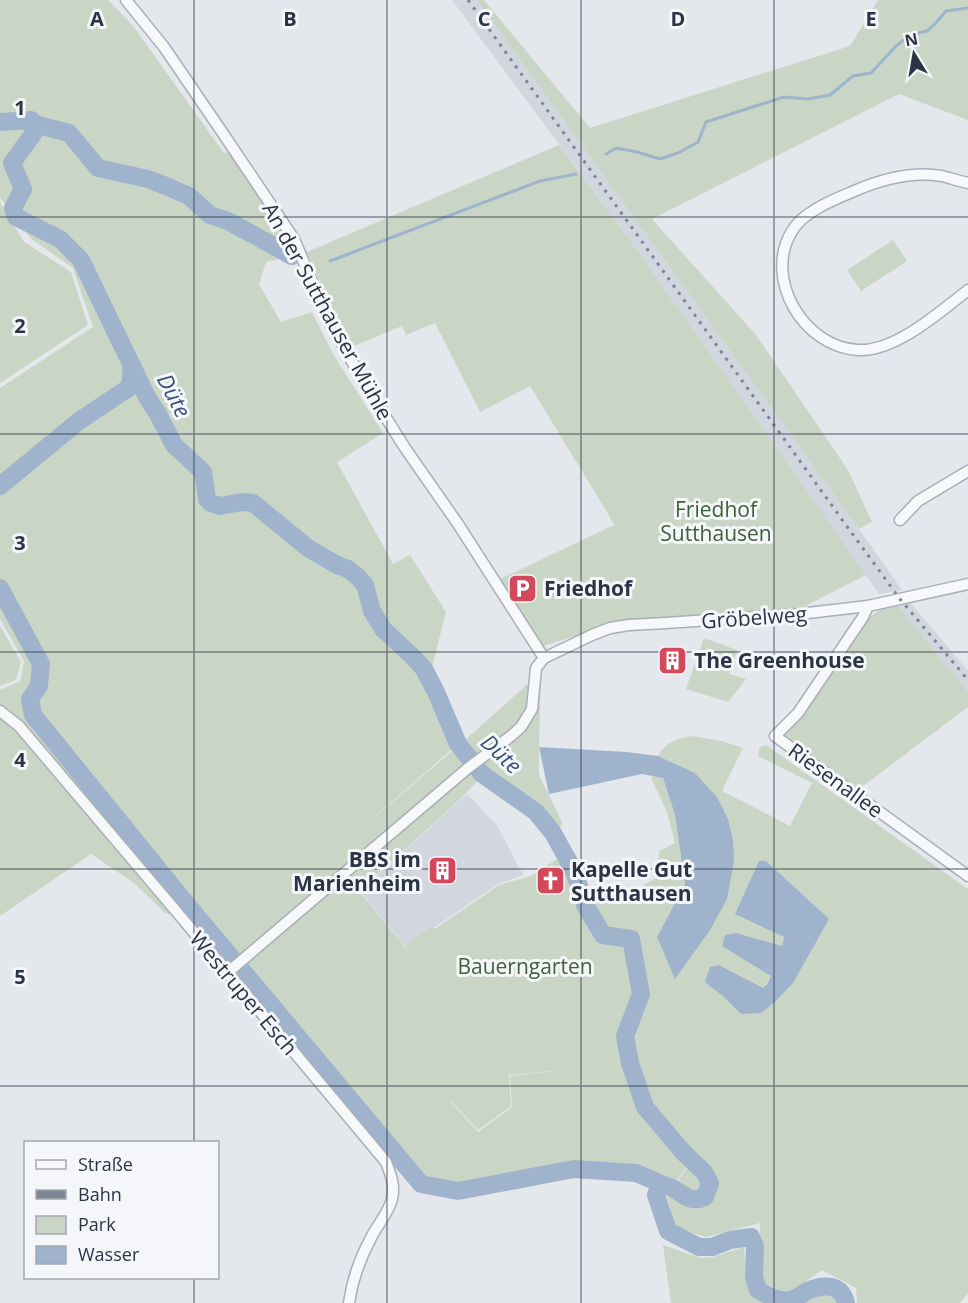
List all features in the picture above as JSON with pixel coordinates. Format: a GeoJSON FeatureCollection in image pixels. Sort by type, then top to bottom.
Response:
{"type":"FeatureCollection","features":[{"type":"Feature","properties":{"kind":"street","name":"An der Sutthauser Mühle"},"geometry":{"type":"LineString","coordinates":[[126,0],[164,47],[294,239],[327,317],[363,381],[544,658]]}},
{"type":"Feature","properties":{"kind":"street"},"geometry":{"type":"LineString","coordinates":[[968,183],[940,176],[915,175],[889,179],[860,188],[808,215],[792,230],[784,250],[782,263],[783,283],[790,303],[804,321],[821,337],[839,346],[858,350],[879,347],[904,337],[937,315],[968,290]]}},
{"type":"Feature","properties":{"kind":"street"},"geometry":{"type":"LineString","coordinates":[[900,520],[918,501],[967,474]]}},
{"type":"Feature","properties":{"kind":"street","name":"Gröbelweg"},"geometry":{"type":"LineString","coordinates":[[544,658],[610,628],[799,614],[868,606],[968,584]]}},
{"type":"Feature","properties":{"kind":"street","name":"Riesenallee"},"geometry":{"type":"LineString","coordinates":[[868,606],[863,617],[798,713],[775,736],[968,876]]}},
{"type":"Feature","properties":{"kind":"street"},"geometry":{"type":"LineString","coordinates":[[230,970],[481,757],[512,736],[532,709],[536,668],[544,658]]}},
{"type":"Feature","properties":{"kind":"street","name":"Westruper Esch"},"geometry":{"type":"LineString","coordinates":[[0,711],[19,726],[230,970],[386,1162],[393,1180],[392,1198],[371,1238],[357,1272],[349,1303]]}},
{"type":"Feature","properties":{"kind":"shaded area"},"geometry":{"type":"Polygon","coordinates":[[[452,0],[477,0],[902,590],[879,594],[632,243],[452,0]]]}},
{"type":"Feature","properties":{"kind":"shaded area"},"geometry":{"type":"Polygon","coordinates":[[[910,602],[968,671],[968,692],[897,605],[910,602]]]}},
{"type":"Feature","properties":{"kind":"shaded area"},"geometry":{"type":"Polygon","coordinates":[[[467,794],[497,825],[524,875],[498,884],[406,947],[360,891],[467,794]]]}},
{"type":"Feature","properties":{"kind":"green space","name":"Bauerngarten"},"geometry":{"type":"Polygon","coordinates":[[[0,0],[108,0],[134,27],[224,153],[236,152],[307,252],[266,262],[259,284],[281,322],[312,312],[333,354],[383,433],[337,462],[393,564],[410,555],[446,612],[431,671],[417,675],[436,692],[458,744],[349,839],[541,672],[539,775],[563,824],[551,834],[481,778],[359,891],[406,948],[432,926],[435,929],[499,885],[531,876],[563,855],[584,905],[602,937],[629,942],[638,994],[622,1036],[627,1063],[624,1064],[639,1112],[687,1167],[676,1181],[637,1164],[573,1161],[458,1184],[423,1176],[396,1142],[376,1157],[208,961],[172,915],[165,913],[134,883],[91,854],[0,916],[0,690],[20,681],[24,661],[0,619],[0,388],[93,327],[73,268],[30,238],[0,197],[0,0]],[[122,321],[130,386],[147,397],[153,405],[132,365],[122,321]],[[161,418],[174,445],[193,463],[161,418]],[[562,1070],[509,1075],[511,1106],[478,1130],[450,1101],[478,1132],[512,1107],[510,1076],[562,1070]]]}},
{"type":"Feature","properties":{"kind":"green space"},"geometry":{"type":"Polygon","coordinates":[[[477,0],[484,0],[590,128],[850,46],[878,0],[968,0],[968,120],[899,94],[652,219],[756,335],[848,470],[872,522],[859,529],[477,0]]]}},
{"type":"Feature","properties":{"kind":"green space","name":"Friedhof Sutthausen"},"geometry":{"type":"Polygon","coordinates":[[[559,145],[632,243],[866,575],[803,607],[621,622],[543,646],[500,579],[614,525],[530,386],[480,412],[435,323],[406,335],[402,326],[349,348],[307,252],[559,145]]]}},
{"type":"Feature","properties":{"kind":"green space"},"geometry":{"type":"Polygon","coordinates":[[[0,202],[24,242],[71,272],[88,325],[0,383],[0,202]]]}},
{"type":"Feature","properties":{"kind":"green space"},"geometry":{"type":"Polygon","coordinates":[[[893,240],[907,261],[861,291],[847,270],[893,240]]]}},
{"type":"Feature","properties":{"kind":"green space"},"geometry":{"type":"Polygon","coordinates":[[[897,605],[968,692],[968,707],[859,789],[784,734],[802,715],[865,621],[883,607],[897,605]]]}},
{"type":"Feature","properties":{"kind":"green space"},"geometry":{"type":"Polygon","coordinates":[[[0,626],[21,662],[16,680],[0,686],[0,626]]]}},
{"type":"Feature","properties":{"kind":"green space"},"geometry":{"type":"Polygon","coordinates":[[[704,638],[737,650],[729,674],[746,679],[728,702],[686,689],[704,638]]]}},
{"type":"Feature","properties":{"kind":"green space"},"geometry":{"type":"Polygon","coordinates":[[[692,736],[722,741],[743,748],[722,791],[790,826],[812,783],[758,756],[760,747],[766,745],[968,889],[968,1293],[960,1303],[857,1303],[856,1288],[822,1270],[788,1294],[759,1280],[760,1223],[705,1237],[675,1227],[667,1195],[688,1167],[655,1119],[634,1064],[628,1037],[643,995],[632,938],[603,932],[586,901],[603,889],[620,899],[658,877],[659,851],[675,843],[667,812],[652,780],[652,775],[663,778],[675,815],[685,884],[657,937],[710,930],[676,764],[658,756],[668,744],[692,736]],[[736,933],[771,976],[763,988],[719,965],[705,981],[725,998],[776,1001],[784,938],[782,947],[736,933]]]}},
{"type":"Feature","properties":{"kind":"green space"},"geometry":{"type":"Polygon","coordinates":[[[663,1245],[701,1258],[713,1257],[744,1247],[746,1280],[751,1293],[768,1303],[671,1303],[663,1245]]]}},
{"type":"Feature","properties":{"kind":"green space"},"geometry":{"type":"Polygon","coordinates":[[[821,1293],[833,1295],[839,1303],[802,1303],[821,1293]]]}},
{"type":"Feature","properties":{"kind":"water"},"geometry":{"type":"Polygon","coordinates":[[[539,747],[658,756],[695,773],[717,797],[728,819],[733,841],[734,861],[727,899],[710,930],[675,979],[657,937],[685,884],[675,815],[663,778],[642,774],[549,794],[539,747]]]}},
{"type":"Feature","properties":{"kind":"water"},"geometry":{"type":"Polygon","coordinates":[[[759,861],[766,861],[829,919],[793,983],[761,1013],[741,1014],[705,982],[710,967],[719,965],[763,988],[771,976],[722,946],[725,935],[736,933],[782,946],[784,937],[735,914],[759,861]]]}},
{"type":"Feature","properties":{"kind":"waterway"},"geometry":{"type":"LineString","coordinates":[[606,154],[616,148],[660,159],[678,153],[698,142],[706,122],[784,97],[808,99],[830,95],[853,76],[871,73],[896,46],[910,35],[927,31],[946,11],[968,8]]}},
{"type":"Feature","properties":{"kind":"waterway","name":"Düte"},"geometry":{"type":"LineString","coordinates":[[0,122],[31,120],[34,124],[33,134],[12,163],[23,189],[13,208],[16,217],[60,239],[81,260],[147,397],[174,445],[203,472],[207,499],[220,506],[242,502],[253,503],[308,548],[348,569],[358,577],[365,585],[372,611],[383,629],[424,669],[458,744],[482,774],[536,812],[553,833],[574,871],[585,905],[603,935],[631,939],[641,994],[625,1036],[630,1063],[645,1107],[683,1152],[704,1172],[710,1183],[705,1197],[698,1199],[686,1197],[671,1187],[659,1187],[656,1195],[668,1231],[699,1247],[712,1247],[730,1240],[751,1237],[755,1246],[754,1277],[758,1290],[786,1301],[825,1286],[840,1292],[846,1303]]}},
{"type":"Feature","properties":{"kind":"waterway","name":"Düte"},"geometry":{"type":"LineString","coordinates":[[34,124],[69,133],[98,168],[148,179],[189,196],[210,215],[228,221],[292,256]]}},
{"type":"Feature","properties":{"kind":"waterway"},"geometry":{"type":"LineString","coordinates":[[330,261],[540,181],[576,174]]}},
{"type":"Feature","properties":{"kind":"waterway","name":"Düte"},"geometry":{"type":"LineString","coordinates":[[0,486],[79,421],[130,387],[132,366]]}},
{"type":"Feature","properties":{"kind":"waterway","name":"Düte"},"geometry":{"type":"LineString","coordinates":[[0,588],[41,664],[39,686],[30,699],[33,715],[184,901],[421,1184],[458,1191],[574,1169],[636,1173],[664,1185]]}},
{"type":"Feature","properties":{"kind":"waterway","name":"Düte"},"geometry":{"type":"LineString","coordinates":[[0,598],[5,596]]}},
{"type":"Feature","properties":{"kind":"railway"},"geometry":{"type":"LineString","coordinates":[[468,0],[900,599],[968,680]]}},
{"type":"Feature","properties":{"kind":"place","name":"Friedhof"},"geometry":{"type":"Point","coordinates":[523,588]}},
{"type":"Feature","properties":{"kind":"place","name":"The Greenhouse"},"geometry":{"type":"Point","coordinates":[673,660]}},
{"type":"Feature","properties":{"kind":"place","name":"BBS im Marienheim"},"geometry":{"type":"Point","coordinates":[442,871]}},
{"type":"Feature","properties":{"kind":"place","name":"Kapelle Gut Sutthausen"},"geometry":{"type":"Point","coordinates":[550,881]}}]}
